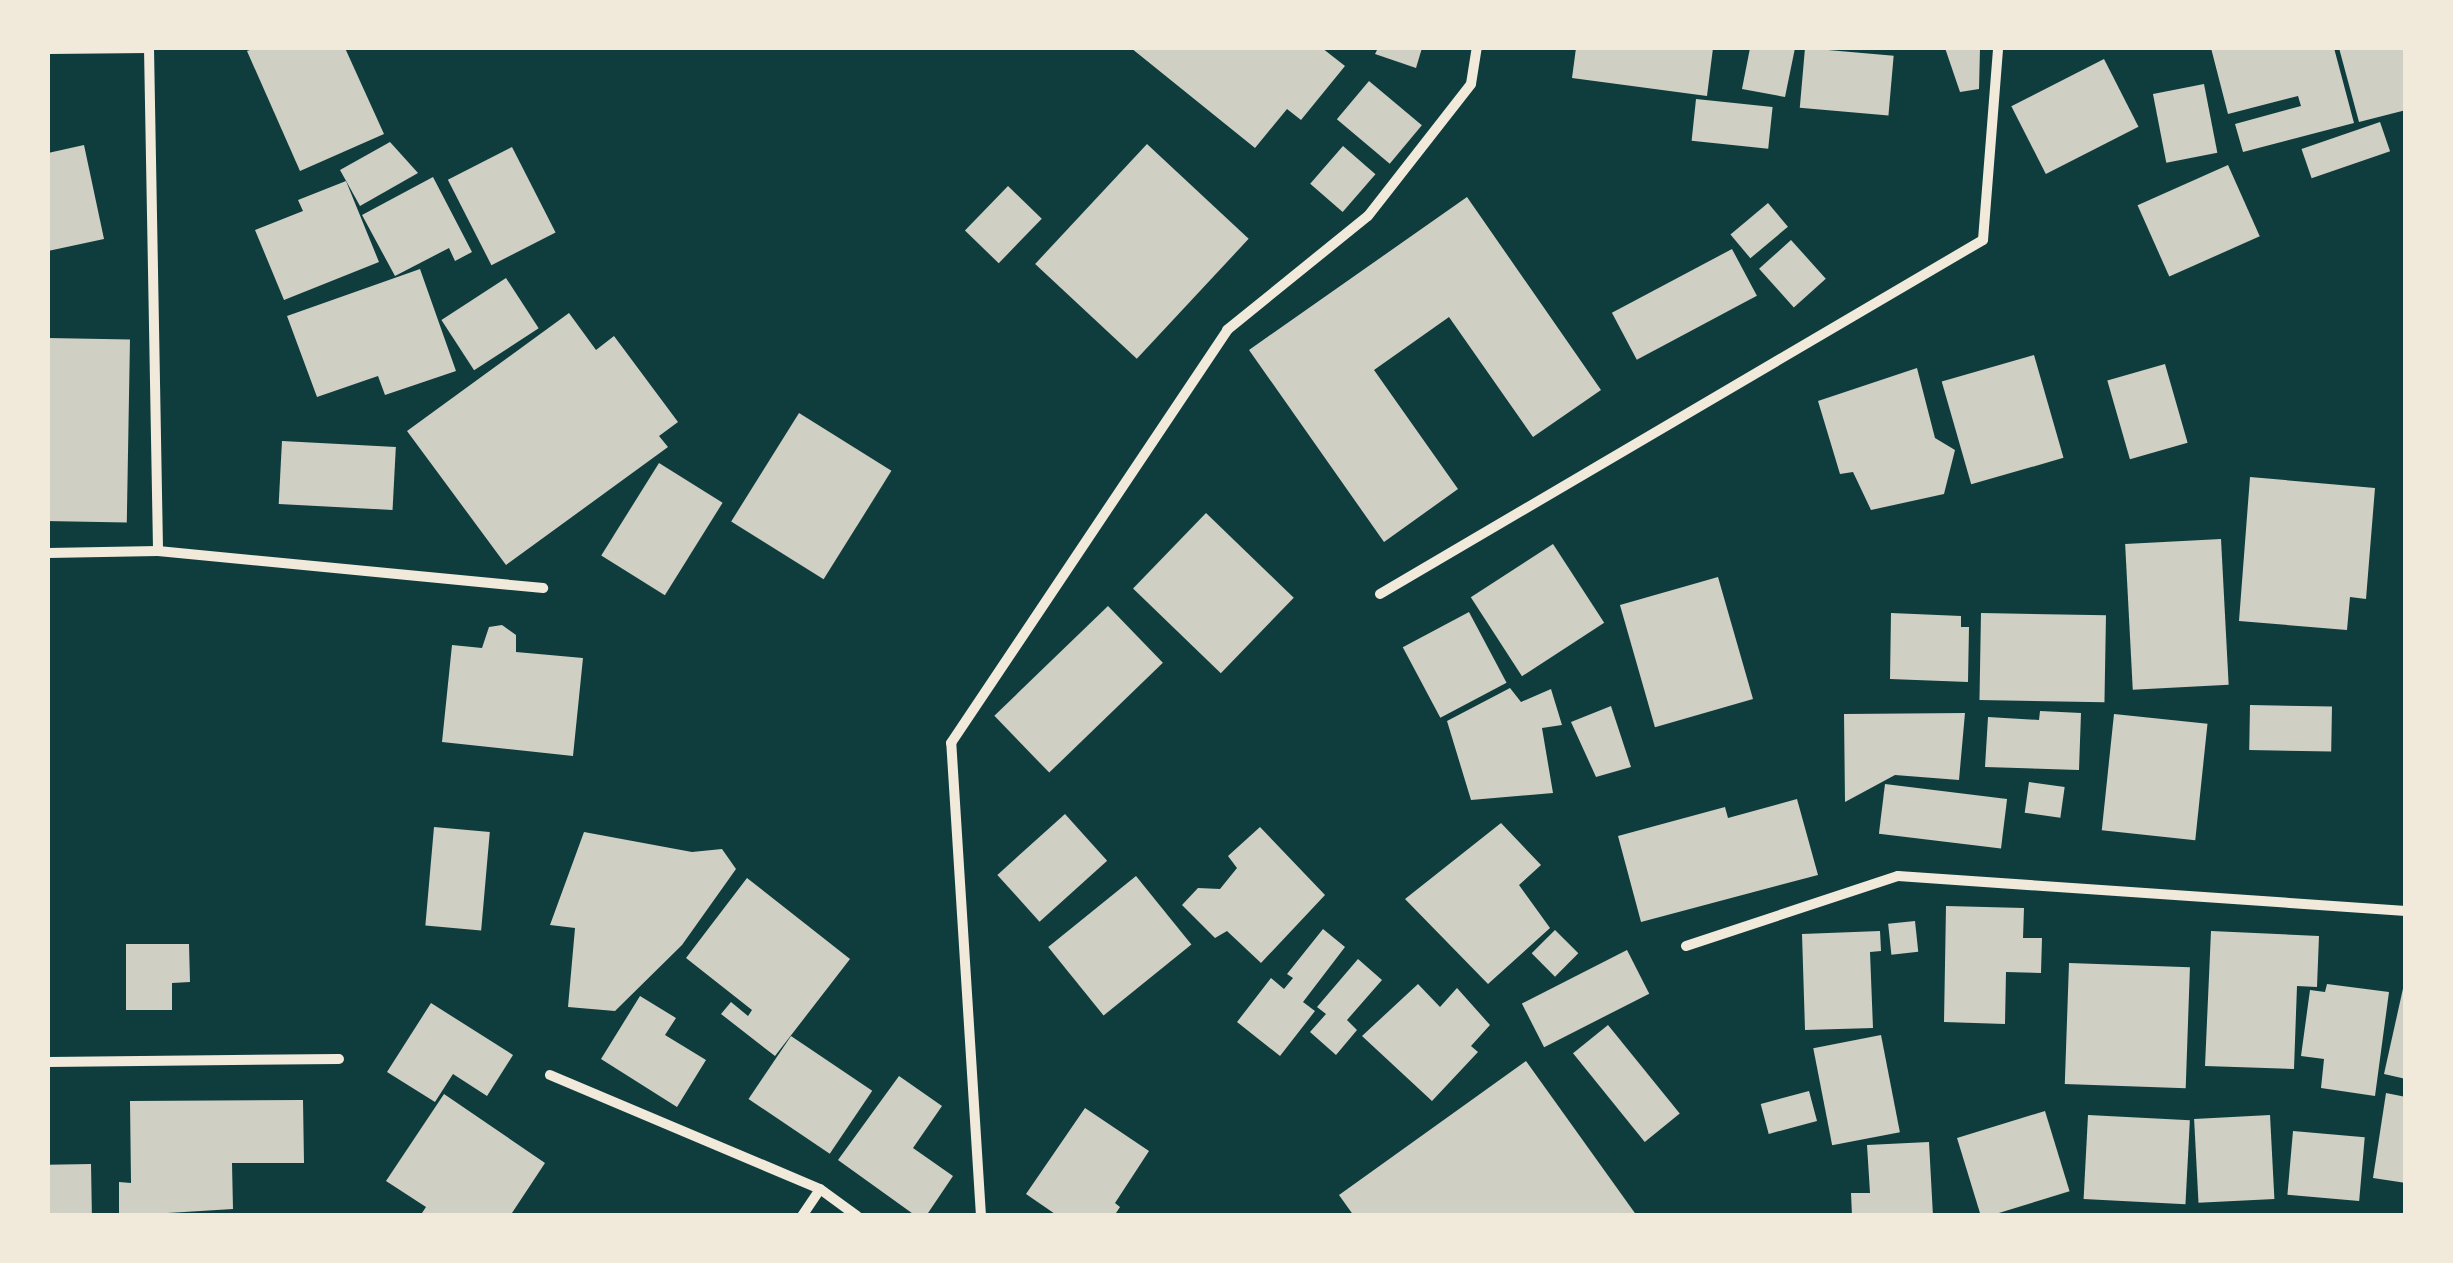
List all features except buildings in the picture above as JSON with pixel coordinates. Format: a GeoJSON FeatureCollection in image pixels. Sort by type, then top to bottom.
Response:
{"type":"FeatureCollection","features":[{"type":"Feature","properties":{"kind":"street"},"geometry":{"type":"LineString","coordinates":[[48,49],[150,48],[158,551]]}},
{"type":"Feature","properties":{"kind":"street"},"geometry":{"type":"LineString","coordinates":[[981,1216],[951,743],[1227,330],[1368,216],[1471,84],[1477,48]]}},
{"type":"Feature","properties":{"kind":"street"},"geometry":{"type":"LineString","coordinates":[[1380,594],[1983,240],[1998,48]]}},
{"type":"Feature","properties":{"kind":"street"},"geometry":{"type":"LineString","coordinates":[[48,553],[158,551],[543,588]]}},
{"type":"Feature","properties":{"kind":"street"},"geometry":{"type":"LineString","coordinates":[[1686,946],[1898,876],[2406,911]]}},
{"type":"Feature","properties":{"kind":"street"},"geometry":{"type":"LineString","coordinates":[[48,1062],[339,1059]]}},
{"type":"Feature","properties":{"kind":"street"},"geometry":{"type":"LineString","coordinates":[[550,1076],[820,1189],[857,1216]]}},
{"type":"Feature","properties":{"kind":"street"},"geometry":{"type":"LineString","coordinates":[[802,1216],[820,1189]]}}]}
